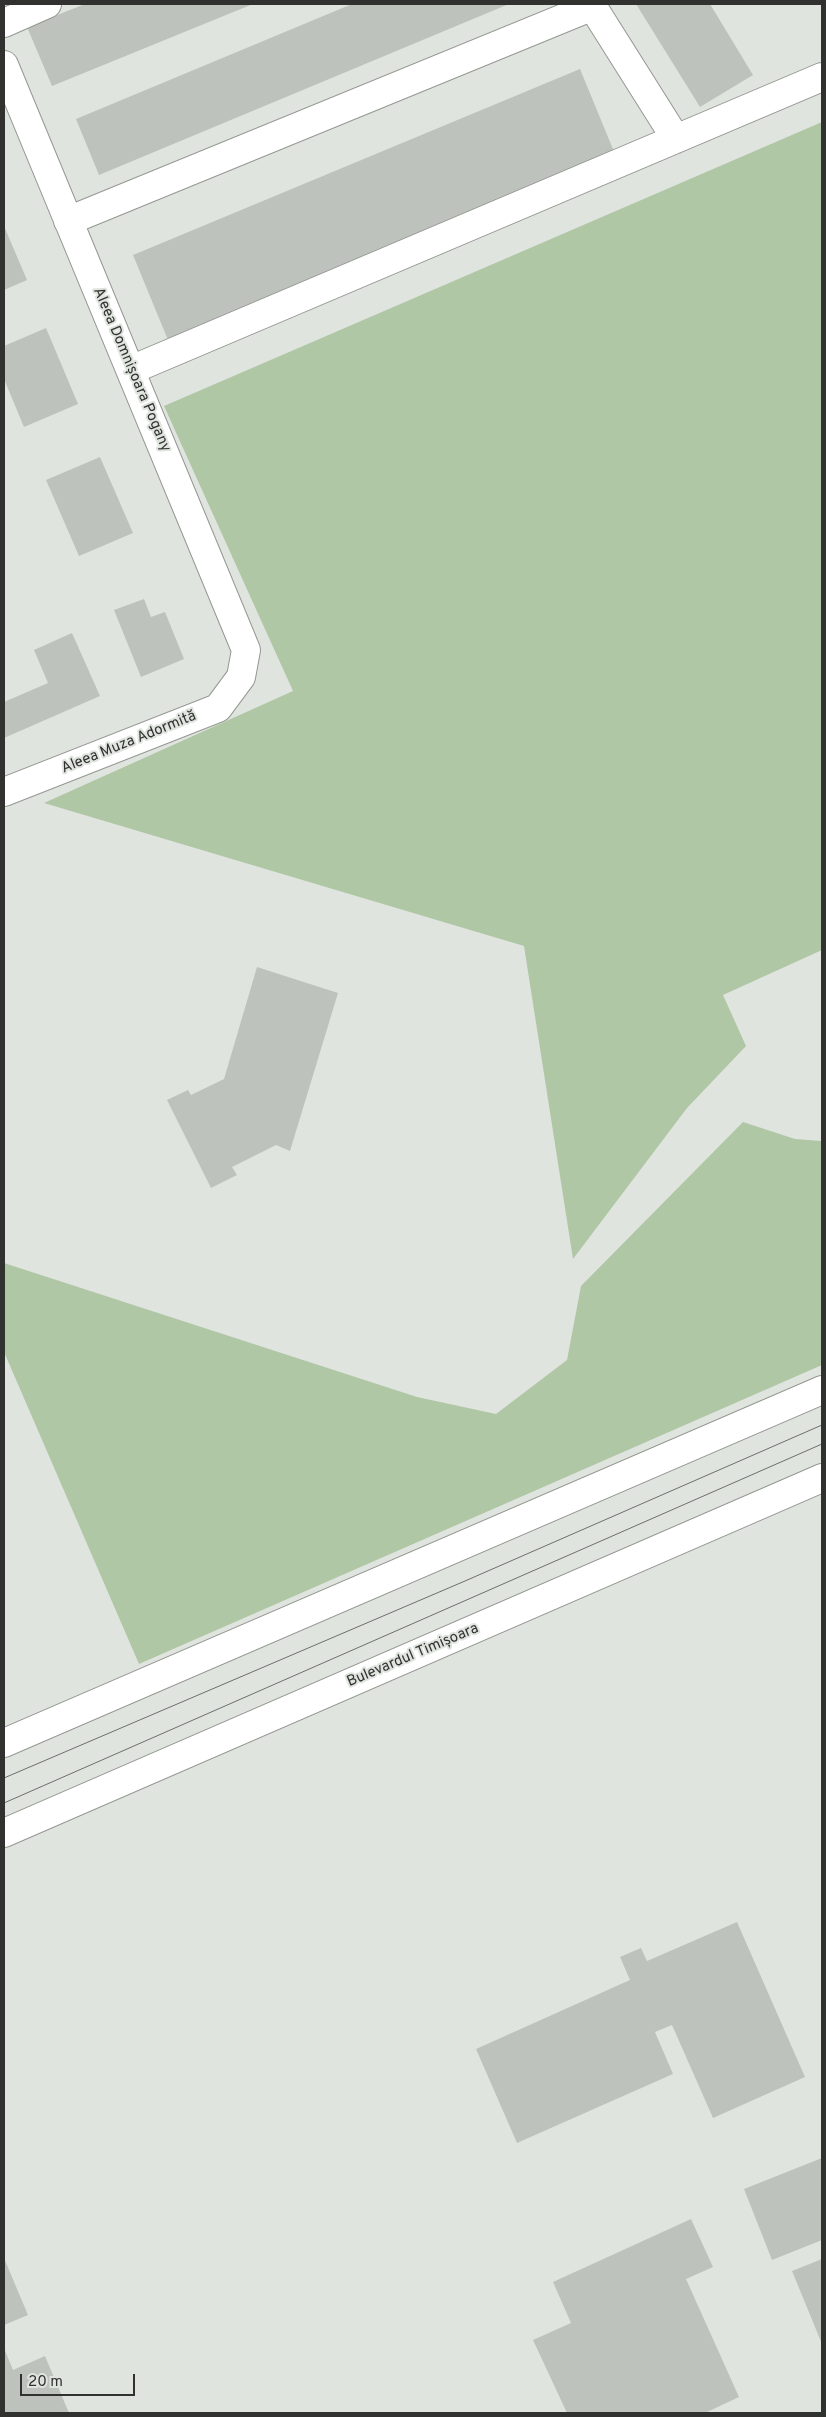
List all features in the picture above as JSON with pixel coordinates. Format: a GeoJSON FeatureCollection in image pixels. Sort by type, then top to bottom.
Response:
{"type":"FeatureCollection","features":[{"type":"Feature","properties":{"kind":"street"},"geometry":{"type":"LineString","coordinates":[[4,23],[48,4]]}},
{"type":"Feature","properties":{"kind":"street"},"geometry":{"type":"LineString","coordinates":[[68,221],[592,5],[676,139]]}},
{"type":"Feature","properties":{"kind":"street","name":"Aleea Domnișoara Pogany"},"geometry":{"type":"LineString","coordinates":[[4,65],[246,650],[241,677]]}},
{"type":"Feature","properties":{"kind":"street"},"geometry":{"type":"LineString","coordinates":[[131,370],[822,77]]}},
{"type":"Feature","properties":{"kind":"street","name":"Aleea Muza Adormită"},"geometry":{"type":"LineString","coordinates":[[4,792],[218,708],[241,677]]}},
{"type":"Feature","properties":{"kind":"street"},"geometry":{"type":"LineString","coordinates":[[4,1743],[822,1390]]}},
{"type":"Feature","properties":{"kind":"street","name":"Bulevardul Timișoara"},"geometry":{"type":"LineString","coordinates":[[4,1833],[822,1478]]}},
{"type":"Feature","properties":{"kind":"green space"},"geometry":{"type":"Polygon","coordinates":[[[822,122],[822,950],[723,995],[746,1046],[687,1108],[573,1259],[524,946],[44,803],[293,691],[164,406],[822,122]]]}},
{"type":"Feature","properties":{"kind":"green space"},"geometry":{"type":"Polygon","coordinates":[[[743,1122],[795,1139],[822,1141],[822,1365],[139,1664],[4,1352],[4,1263],[417,1397],[496,1414],[567,1360],[581,1286],[743,1122]]]}},
{"type":"Feature","properties":{"kind":"building"},"geometry":{"type":"Polygon","coordinates":[[[85,4],[253,4],[52,86],[27,27],[85,4]]]}},
{"type":"Feature","properties":{"kind":"building"},"geometry":{"type":"Polygon","coordinates":[[[352,4],[509,4],[99,175],[76,119],[352,4]]]}},
{"type":"Feature","properties":{"kind":"building"},"geometry":{"type":"Polygon","coordinates":[[[636,4],[710,4],[753,75],[700,107],[636,4]]]}},
{"type":"Feature","properties":{"kind":"building"},"geometry":{"type":"Polygon","coordinates":[[[580,69],[615,154],[168,340],[133,255],[580,69]]]}},
{"type":"Feature","properties":{"kind":"building"},"geometry":{"type":"Polygon","coordinates":[[[4,226],[27,280],[4,290],[4,226]]]}},
{"type":"Feature","properties":{"kind":"building"},"geometry":{"type":"Polygon","coordinates":[[[46,328],[78,404],[24,427],[4,379],[4,346],[46,328]]]}},
{"type":"Feature","properties":{"kind":"building"},"geometry":{"type":"Polygon","coordinates":[[[100,457],[133,533],[79,556],[46,480],[100,457]]]}},
{"type":"Feature","properties":{"kind":"building"},"geometry":{"type":"Polygon","coordinates":[[[144,599],[151,617],[165,612],[184,659],[141,677],[114,610],[144,599]]]}},
{"type":"Feature","properties":{"kind":"building"},"geometry":{"type":"Polygon","coordinates":[[[72,633],[100,696],[4,738],[4,702],[48,683],[34,650],[72,633]]]}},
{"type":"Feature","properties":{"kind":"building"},"geometry":{"type":"Polygon","coordinates":[[[257,967],[338,993],[290,1151],[276,1145],[232,1167],[237,1175],[211,1188],[167,1100],[188,1090],[191,1095],[224,1079],[257,967]]]}},
{"type":"Feature","properties":{"kind":"building"},"geometry":{"type":"Polygon","coordinates":[[[737,1922],[805,2077],[713,2118],[672,2025],[655,2032],[673,2074],[517,2143],[476,2049],[630,1980],[620,1957],[641,1948],[647,1961],[737,1922]]]}},
{"type":"Feature","properties":{"kind":"building"},"geometry":{"type":"Polygon","coordinates":[[[822,2158],[822,2240],[772,2260],[744,2189],[822,2158]]]}},
{"type":"Feature","properties":{"kind":"building"},"geometry":{"type":"Polygon","coordinates":[[[691,2219],[713,2267],[686,2279],[739,2397],[705,2413],[567,2413],[533,2340],[571,2323],[553,2282],[691,2219]]]}},
{"type":"Feature","properties":{"kind":"building"},"geometry":{"type":"Polygon","coordinates":[[[4,2258],[28,2315],[4,2325],[4,2258]]]}},
{"type":"Feature","properties":{"kind":"building"},"geometry":{"type":"Polygon","coordinates":[[[822,2259],[822,2344],[792,2271],[822,2259]]]}},
{"type":"Feature","properties":{"kind":"building"},"geometry":{"type":"Polygon","coordinates":[[[4,2348],[13,2370],[45,2356],[69,2413],[4,2413],[4,2348]]]}},
{"type":"Feature","properties":{"kind":"tram line"},"geometry":{"type":"LineString","coordinates":[[4,1778],[465,1581],[822,1425]]}},
{"type":"Feature","properties":{"kind":"tram line"},"geometry":{"type":"LineString","coordinates":[[4,1803],[822,1444]]}}]}
